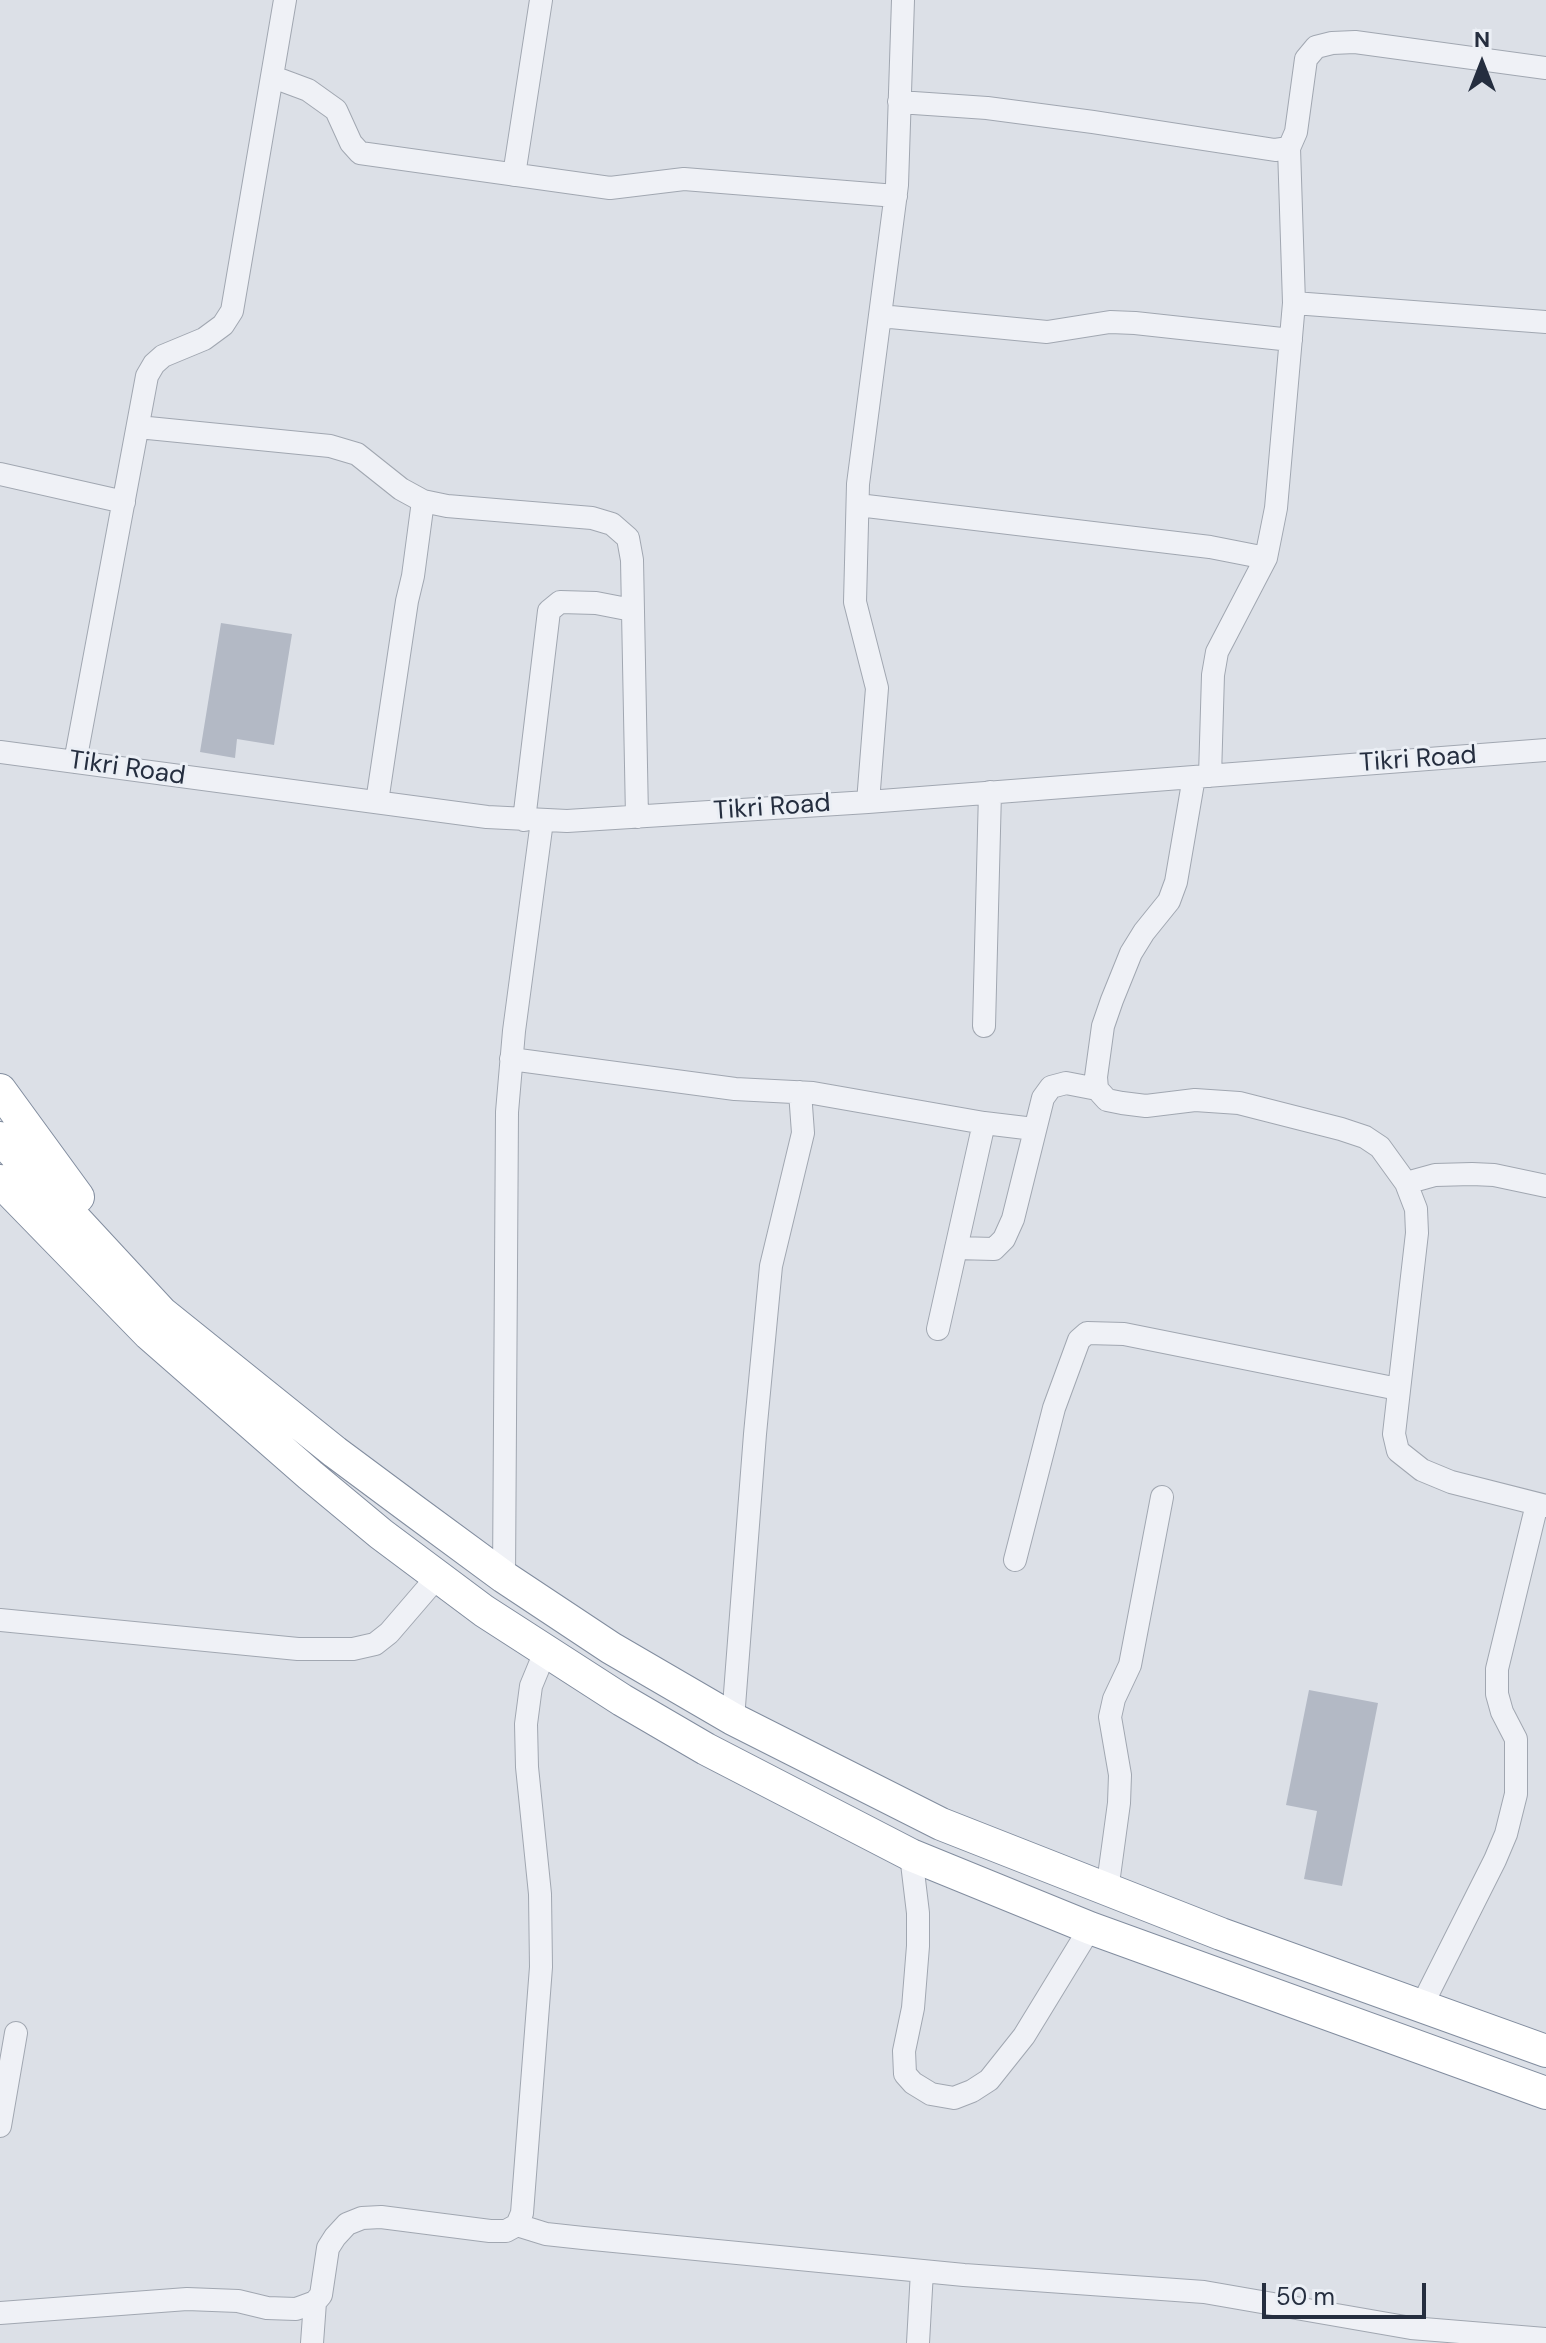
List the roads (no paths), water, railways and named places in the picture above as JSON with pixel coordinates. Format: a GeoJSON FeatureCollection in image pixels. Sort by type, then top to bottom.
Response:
{"type":"FeatureCollection","features":[{"type":"Feature","properties":{"kind":"highway"},"geometry":{"type":"LineString","coordinates":[[0,1090],[155,1324]]}},
{"type":"Feature","properties":{"kind":"highway"},"geometry":{"type":"LineString","coordinates":[[0,1138],[155,1324]]}},
{"type":"Feature","properties":{"kind":"highway"},"geometry":{"type":"LineString","coordinates":[[0,1181],[155,1324],[310,1475],[381,1534],[545,1652],[706,1749],[911,1855],[1090,1928],[1546,2093]]}},
{"type":"Feature","properties":{"kind":"highway"},"geometry":{"type":"LineString","coordinates":[[0,1214],[335,1452],[504,1577],[611,1648],[733,1719],[941,1824],[1107,1891],[1546,2051]]}},
{"type":"Feature","properties":{"kind":"street"},"geometry":{"type":"LineString","coordinates":[[75,762],[147,376],[163,356],[204,339],[223,325],[232,311],[238,291],[285,0]]}},
{"type":"Feature","properties":{"kind":"street"},"geometry":{"type":"LineString","coordinates":[[514,175],[541,0]]}},
{"type":"Feature","properties":{"kind":"street"},"geometry":{"type":"LineString","coordinates":[[868,802],[877,688],[855,602],[858,505],[896,196],[903,0]]}},
{"type":"Feature","properties":{"kind":"street"},"geometry":{"type":"LineString","coordinates":[[1097,1089],[1103,1026],[1112,1000],[1131,953],[1169,901],[1176,882],[1202,776],[1217,652],[1266,558],[1277,494],[1294,303],[1289,148],[1296,132],[1306,59],[1316,47],[1355,42],[1546,68]]}},
{"type":"Feature","properties":{"kind":"street"},"geometry":{"type":"LineString","coordinates":[[273,77],[308,90],[336,110],[351,143],[360,153],[610,188],[684,179],[896,196]]}},
{"type":"Feature","properties":{"kind":"street"},"geometry":{"type":"LineString","coordinates":[[899,102],[987,108],[1275,150],[1289,148]]}},
{"type":"Feature","properties":{"kind":"street"},"geometry":{"type":"LineString","coordinates":[[1294,303],[1546,322]]}},
{"type":"Feature","properties":{"kind":"street"},"geometry":{"type":"LineString","coordinates":[[880,316],[1047,332],[1110,322],[1135,323],[1291,340]]}},
{"type":"Feature","properties":{"kind":"street"},"geometry":{"type":"LineString","coordinates":[[138,427],[330,446],[357,454],[401,489],[423,501],[447,506],[592,518],[612,524],[628,538],[632,560],[637,817]]}},
{"type":"Feature","properties":{"kind":"street"},"geometry":{"type":"LineString","coordinates":[[0,474],[124,502]]}},
{"type":"Feature","properties":{"kind":"street"},"geometry":{"type":"LineString","coordinates":[[377,802],[423,501]]}},
{"type":"Feature","properties":{"kind":"street"},"geometry":{"type":"LineString","coordinates":[[858,505],[1196,545],[1266,558]]}},
{"type":"Feature","properties":{"kind":"street"},"geometry":{"type":"LineString","coordinates":[[504,1577],[507,1112],[549,611],[560,602],[596,603],[632,610]]}},
{"type":"Feature","properties":{"kind":"street","name":"Tikri Road"},"geometry":{"type":"LineString","coordinates":[[0,752],[487,817],[533,820],[637,817],[868,802],[1546,750]]}},
{"type":"Feature","properties":{"kind":"street"},"geometry":{"type":"LineString","coordinates":[[984,1026],[990,792]]}},
{"type":"Feature","properties":{"kind":"street"},"geometry":{"type":"LineString","coordinates":[[511,1059],[735,1089],[845,1097],[984,1123],[1034,1129]]}},
{"type":"Feature","properties":{"kind":"street"},"geometry":{"type":"LineString","coordinates":[[956,1248],[994,1249],[1004,1239],[1013,1219],[1043,1098],[1051,1087],[1066,1083],[1097,1089],[1107,1100],[1122,1103],[1146,1106],[1220,1100],[1341,1129],[1365,1137],[1380,1147],[1406,1183],[1416,1209],[1417,1233],[1394,1434],[1398,1451],[1422,1470],[1451,1482],[1541,1505],[1497,1669],[1497,1694],[1516,1739],[1516,1794],[1506,1834],[1495,1860],[1421,2007]]}},
{"type":"Feature","properties":{"kind":"street"},"geometry":{"type":"LineString","coordinates":[[733,1719],[771,1266],[803,1133],[800,1092]]}},
{"type":"Feature","properties":{"kind":"street"},"geometry":{"type":"LineString","coordinates":[[938,1329],[984,1123]]}},
{"type":"Feature","properties":{"kind":"street"},"geometry":{"type":"LineString","coordinates":[[1406,1183],[1435,1175],[1472,1174],[1494,1175],[1546,1186]]}},
{"type":"Feature","properties":{"kind":"street"},"geometry":{"type":"LineString","coordinates":[[1015,1560],[1047,1429],[1079,1340],[1087,1333],[1124,1334],[1398,1389]]}},
{"type":"Feature","properties":{"kind":"street"},"geometry":{"type":"LineString","coordinates":[[1107,1891],[1120,1775],[1110,1717],[1114,1699],[1130,1665],[1162,1497]]}},
{"type":"Feature","properties":{"kind":"street"},"geometry":{"type":"LineString","coordinates":[[0,1620],[255,1645],[353,1649],[375,1644],[389,1633],[438,1576]]}},
{"type":"Feature","properties":{"kind":"street"},"geometry":{"type":"LineString","coordinates":[[0,2313],[187,2299],[238,2301],[287,2309],[315,2302],[321,2295],[328,2248],[347,2224],[362,2218],[403,2219],[490,2231],[506,2231],[517,2225],[522,2213],[541,1967],[540,1894],[527,1767],[526,1724],[531,1686],[545,1652]]}},
{"type":"Feature","properties":{"kind":"street"},"geometry":{"type":"LineString","coordinates":[[911,1855],[917,1900],[918,1946],[913,2008],[904,2051],[905,2074],[931,2094],[954,2098],[989,2080],[1024,2036],[1090,1928]]}},
{"type":"Feature","properties":{"kind":"street"},"geometry":{"type":"LineString","coordinates":[[0,2126],[16,2033]]}},
{"type":"Feature","properties":{"kind":"street"},"geometry":{"type":"LineString","coordinates":[[517,2225],[546,2234],[583,2238],[922,2271],[1204,2292],[1411,2328],[1546,2339]]}},
{"type":"Feature","properties":{"kind":"street"},"geometry":{"type":"LineString","coordinates":[[918,2343],[922,2271]]}},
{"type":"Feature","properties":{"kind":"street"},"geometry":{"type":"LineString","coordinates":[[312,2343],[315,2302]]}}]}
